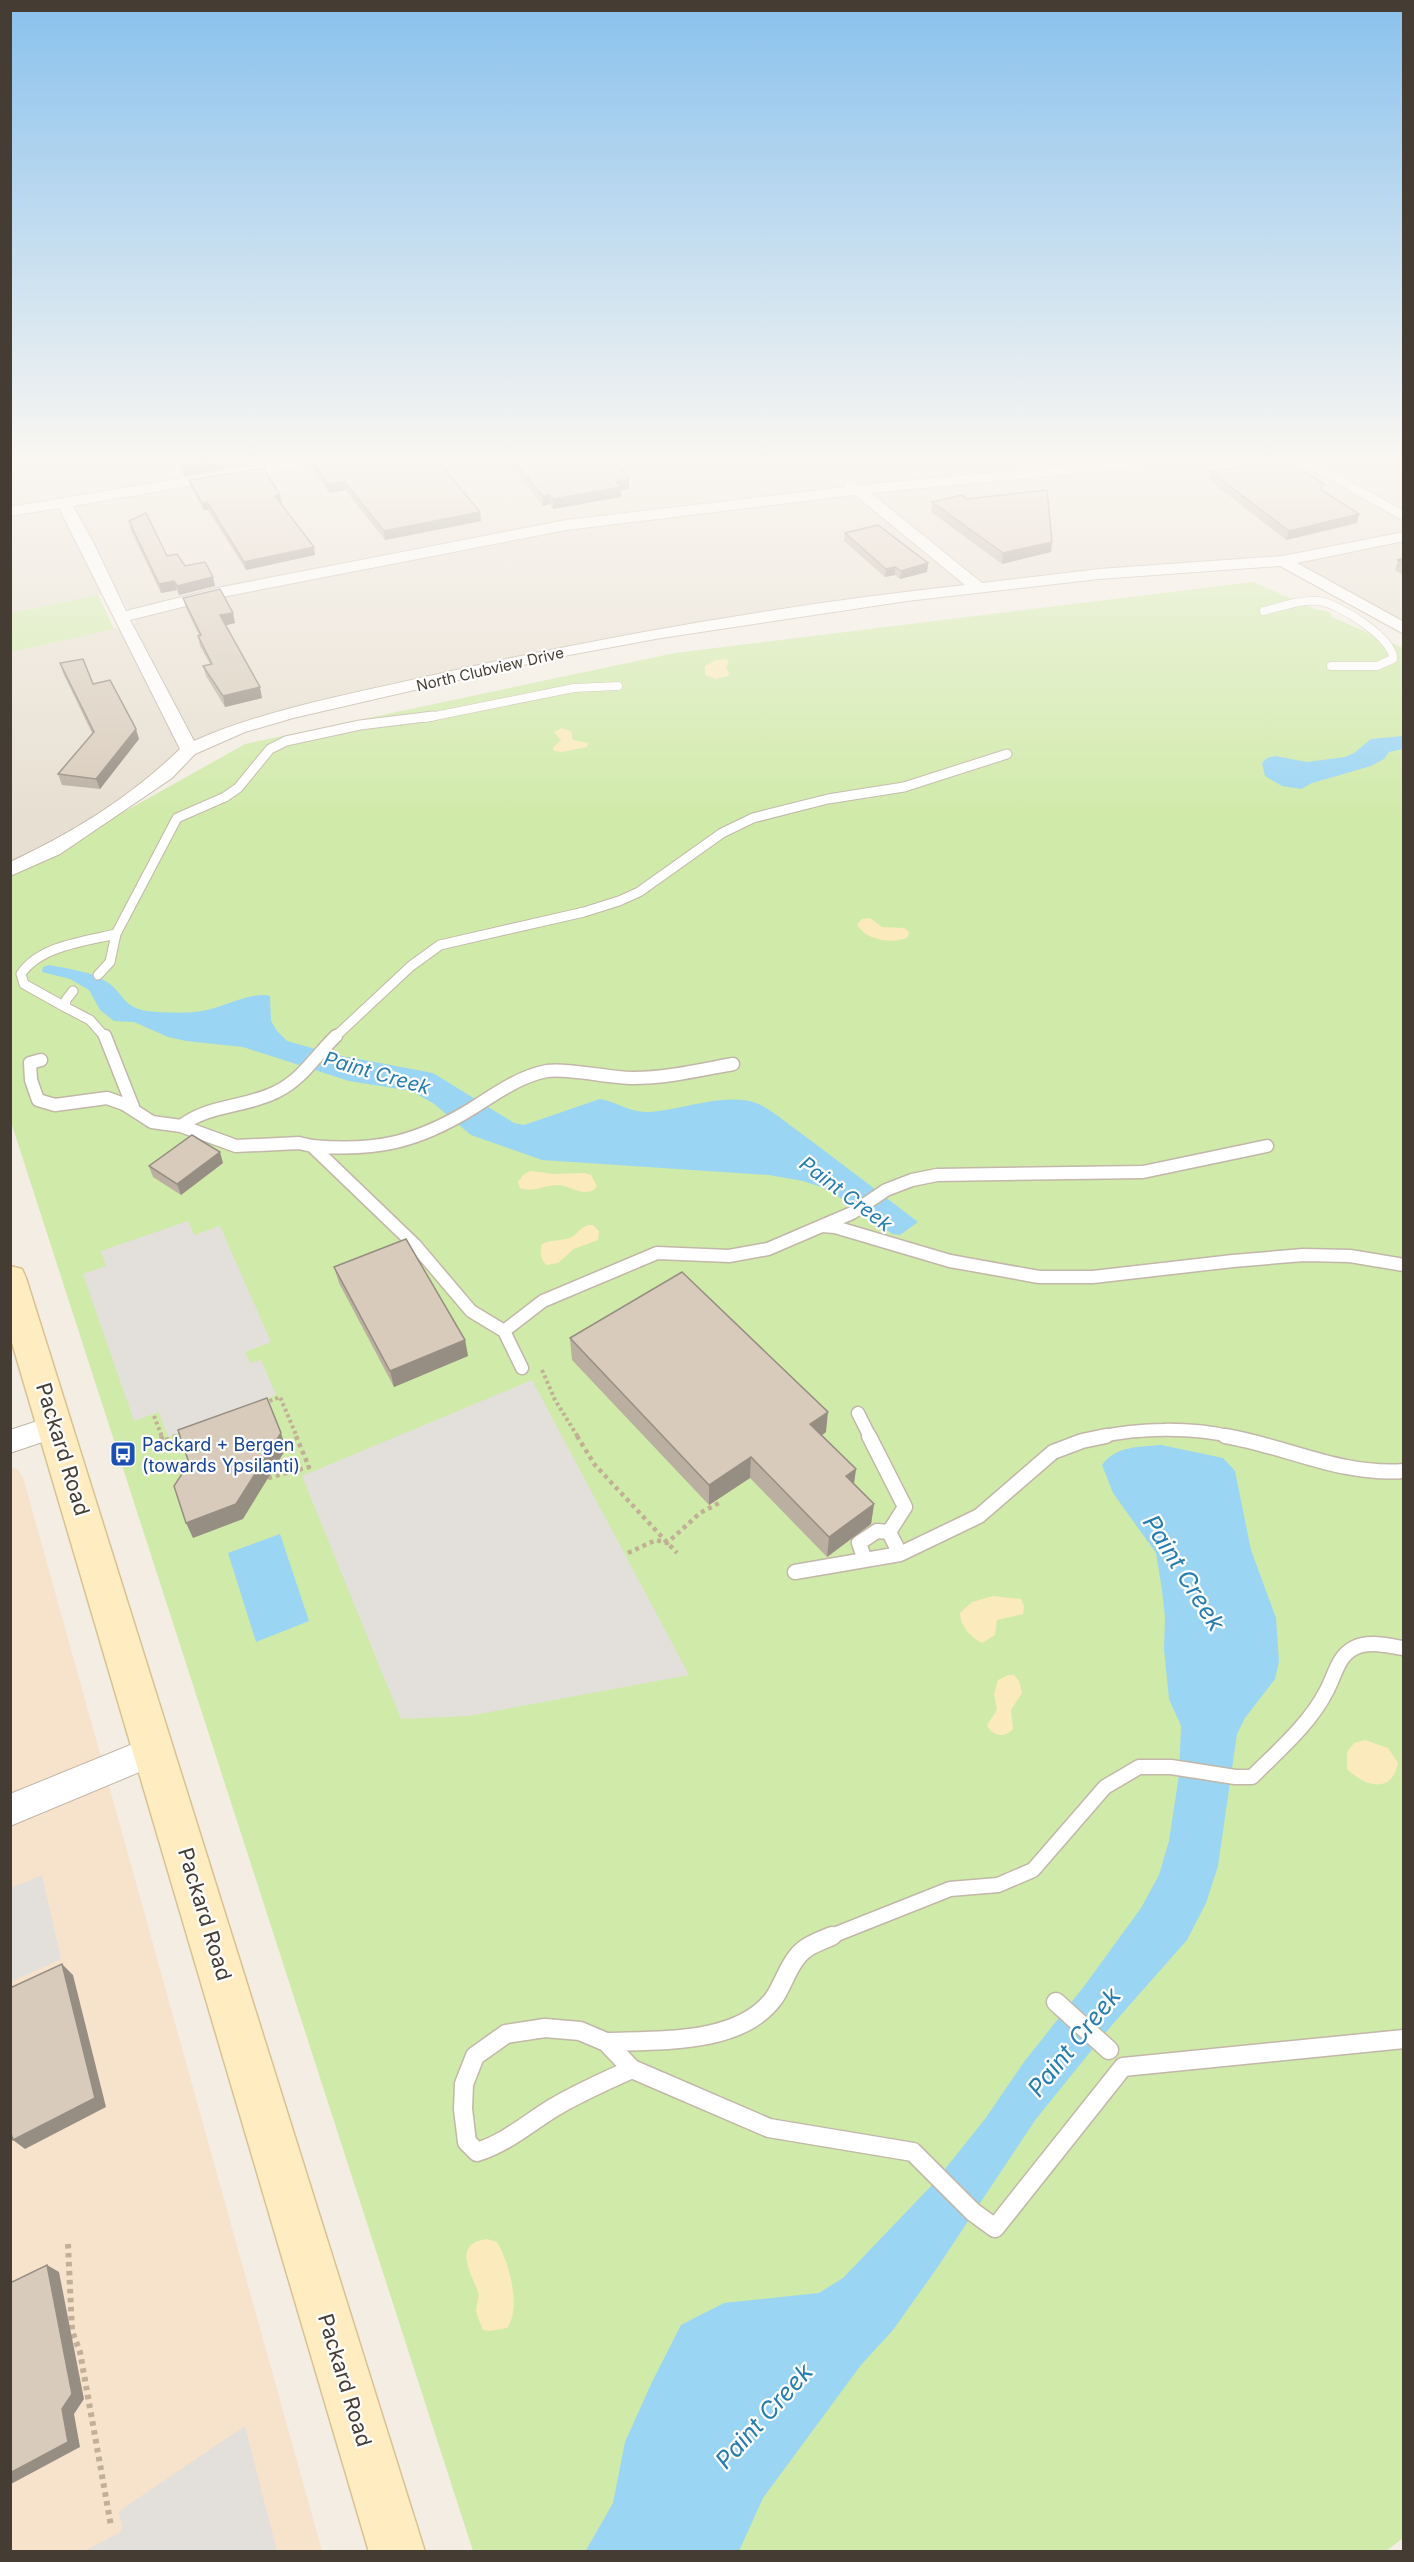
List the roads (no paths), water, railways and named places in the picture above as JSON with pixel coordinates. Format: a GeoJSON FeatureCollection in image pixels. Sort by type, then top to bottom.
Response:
{"type":"FeatureCollection","features":[{"type":"Feature","properties":{"kind":"main road","name":"Packard Road"},"geometry":{"type":"LineString","coordinates":[[10,1278],[397,2552]]}},
{"type":"Feature","properties":{"kind":"street"},"geometry":{"type":"LineString","coordinates":[[104,581],[189,750]]}},
{"type":"Feature","properties":{"kind":"street"},"geometry":{"type":"LineString","coordinates":[[121,617],[222,592],[281,581]]}},
{"type":"Feature","properties":{"kind":"street"},"geometry":{"type":"LineString","coordinates":[[970,581],[979,588]]}},
{"type":"Feature","properties":{"kind":"street","name":"North Clubview Drive"},"geometry":{"type":"LineString","coordinates":[[10,870],[53,850],[118,808],[165,774],[189,750],[239,728],[289,714],[553,653],[661,633],[907,596],[1043,581]]}},
{"type":"Feature","properties":{"kind":"street"},"geometry":{"type":"LineString","coordinates":[[1318,581],[1404,629]]}},
{"type":"Feature","properties":{"kind":"street"},"geometry":{"type":"LineString","coordinates":[[10,1442],[56,1425]]}},
{"type":"Feature","properties":{"kind":"street"},"geometry":{"type":"LineString","coordinates":[[10,1810],[155,1750]]}},
{"type":"Feature","properties":{"kind":"lane"},"geometry":{"type":"LineString","coordinates":[[1264,611],[1320,601],[1336,606],[1391,647],[1394,653],[1393,660],[1386,663]]}},
{"type":"Feature","properties":{"kind":"lane"},"geometry":{"type":"LineString","coordinates":[[1331,666],[1366,667],[1386,663],[1404,663]]}},
{"type":"Feature","properties":{"kind":"lane"},"geometry":{"type":"LineString","coordinates":[[98,975],[110,962],[116,934],[177,818],[225,797],[238,788],[270,749],[286,741],[360,725],[413,720],[574,688],[618,686]]}},
{"type":"Feature","properties":{"kind":"lane"},"geometry":{"type":"LineString","coordinates":[[181,1126],[189,1118],[203,1111],[269,1096],[286,1087],[309,1069],[324,1049],[420,957],[440,945],[584,912],[619,901],[639,892],[722,833],[753,818],[828,799],[916,784],[1007,754]]}},
{"type":"Feature","properties":{"kind":"lane"},"geometry":{"type":"LineString","coordinates":[[116,934],[32,959],[24,968],[21,977],[24,984],[90,1020],[105,1036],[137,1113],[151,1122],[181,1126],[236,1146],[299,1143],[350,1150],[374,1149],[427,1134],[480,1103],[534,1075],[548,1071],[600,1077],[660,1077],[733,1064]]}},
{"type":"Feature","properties":{"kind":"lane"},"geometry":{"type":"LineString","coordinates":[[65,1007],[66,1000],[73,991]]}},
{"type":"Feature","properties":{"kind":"lane"},"geometry":{"type":"LineString","coordinates":[[40,1060],[30,1063],[31,1080],[39,1100],[46,1104],[56,1106],[94,1098],[111,1099],[133,1107]]}},
{"type":"Feature","properties":{"kind":"lane"},"geometry":{"type":"LineString","coordinates":[[312,1146],[415,1245],[471,1311],[504,1331],[522,1368]]}},
{"type":"Feature","properties":{"kind":"lane"},"geometry":{"type":"LineString","coordinates":[[504,1331],[543,1301],[657,1253],[729,1256],[768,1249],[852,1213],[886,1190],[912,1180],[937,1175],[1143,1172],[1267,1146]]}},
{"type":"Feature","properties":{"kind":"lane"},"geometry":{"type":"LineString","coordinates":[[820,1226],[835,1227],[989,1270],[1038,1277],[1071,1279],[1303,1255],[1352,1257],[1404,1265]]}},
{"type":"Feature","properties":{"kind":"lane"},"geometry":{"type":"LineString","coordinates":[[858,1413],[905,1507],[889,1532]]}},
{"type":"Feature","properties":{"kind":"lane"},"geometry":{"type":"LineString","coordinates":[[795,1572],[900,1554],[979,1516],[1053,1452],[1082,1441],[1113,1434],[1143,1431],[1195,1432],[1228,1436],[1345,1468],[1380,1473],[1404,1471]]}},
{"type":"Feature","properties":{"kind":"lane"},"geometry":{"type":"LineString","coordinates":[[866,1560],[859,1543],[877,1531],[889,1532]]}},
{"type":"Feature","properties":{"kind":"lane"},"geometry":{"type":"LineString","coordinates":[[889,1532],[900,1554]]}},
{"type":"Feature","properties":{"kind":"lane"},"geometry":{"type":"LineString","coordinates":[[606,2042],[705,2035],[740,2026],[760,2014],[775,1997],[797,1956],[810,1946],[855,1925],[950,1889],[998,1885],[1033,1870],[1105,1787],[1139,1767],[1170,1767],[1235,1778],[1252,1777],[1314,1713],[1327,1692],[1334,1670],[1344,1655],[1356,1646],[1404,1648]]}},
{"type":"Feature","properties":{"kind":"lane"},"geometry":{"type":"LineString","coordinates":[[1056,2002],[1109,2050]]}},
{"type":"Feature","properties":{"kind":"lane"},"geometry":{"type":"LineString","coordinates":[[632,2069],[586,2089],[492,2148],[477,2152],[467,2142],[463,2109],[464,2084],[475,2056],[506,2034],[545,2028],[580,2031],[606,2042],[632,2069],[769,2128],[913,2152],[930,2166],[981,2220],[995,2228],[1123,2067],[1404,2039]]}},
{"type":"Feature","properties":{"kind":"water"},"geometry":{"type":"Polygon","coordinates":[[[1403,736],[1403,749],[1389,752],[1384,759],[1371,766],[1312,783],[1301,789],[1282,786],[1265,776],[1262,763],[1267,758],[1275,756],[1307,762],[1345,757],[1354,753],[1371,739],[1403,736]]]}},
{"type":"Feature","properties":{"kind":"water","name":"Paint Creek"},"geometry":{"type":"Polygon","coordinates":[[[49,965],[94,975],[112,986],[132,1006],[147,1011],[177,1013],[200,1011],[247,997],[270,996],[271,1021],[287,1041],[337,1055],[433,1073],[514,1123],[524,1125],[600,1099],[647,1112],[716,1101],[743,1100],[756,1103],[778,1116],[918,1222],[900,1235],[892,1234],[829,1190],[803,1181],[769,1175],[542,1160],[471,1135],[433,1103],[411,1091],[349,1081],[243,1047],[186,1041],[168,1037],[134,1022],[114,1021],[100,1010],[89,990],[70,979],[42,972],[43,967],[49,965]]]}},
{"type":"Feature","properties":{"kind":"water","name":"Paint Creek"},"geometry":{"type":"Polygon","coordinates":[[[1161,1445],[1223,1458],[1235,1471],[1251,1550],[1276,1618],[1279,1662],[1275,1679],[1245,1718],[1237,1734],[1218,1866],[1206,1903],[1187,1940],[1112,2025],[1036,2119],[893,2330],[861,2365],[763,2498],[739,2551],[585,2552],[613,2503],[625,2442],[681,2325],[724,2303],[819,2293],[843,2278],[933,2184],[985,2119],[1024,2062],[1085,1985],[1141,1908],[1159,1875],[1169,1841],[1179,1775],[1181,1726],[1169,1699],[1164,1649],[1165,1618],[1156,1553],[1113,1493],[1102,1465],[1121,1451],[1161,1445]]]}},
{"type":"Feature","properties":{"kind":"water"},"geometry":{"type":"Polygon","coordinates":[[[280,1534],[309,1621],[256,1642],[228,1553],[280,1534]]]}},
{"type":"Feature","properties":{"kind":"place","name":"Packard + Bergen (towards Ypsilanti)"},"geometry":{"type":"Point","coordinates":[123,1454]}}]}
